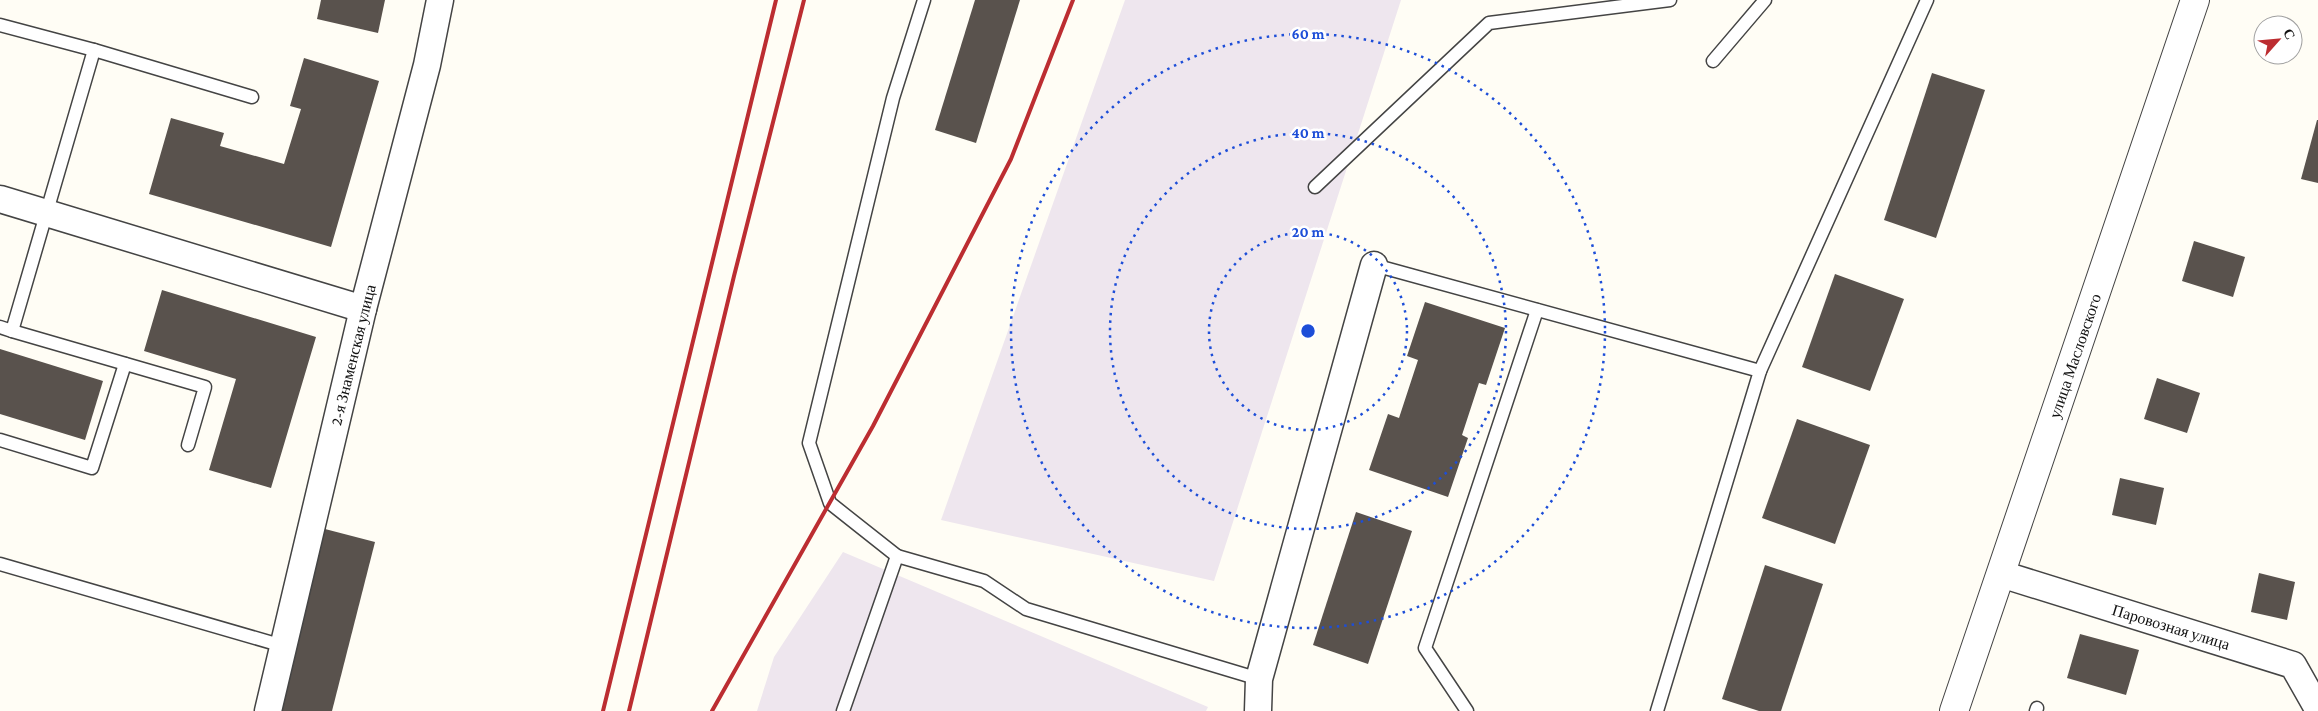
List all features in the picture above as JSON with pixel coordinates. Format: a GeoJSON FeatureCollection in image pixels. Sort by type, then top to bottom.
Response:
{"type":"FeatureCollection","features":[{"type":"Feature","properties":{"kind":"street","name":"2-я Знаменская улица"},"geometry":{"type":"LineString","coordinates":[[268,711],[363,310],[428,65],[440,0]]}},
{"type":"Feature","properties":{"kind":"street","name":"улица Масловского"},"geometry":{"type":"LineString","coordinates":[[1954,711],[2195,0]]}},
{"type":"Feature","properties":{"kind":"street"},"geometry":{"type":"LineString","coordinates":[[0,199],[363,310]]}},
{"type":"Feature","properties":{"kind":"street"},"geometry":{"type":"LineString","coordinates":[[1258,711],[1259,680],[1374,265]]}},
{"type":"Feature","properties":{"kind":"street","name":"Паровозная улица"},"geometry":{"type":"LineString","coordinates":[[2001,574],[2293,665],[2318,709]]}},
{"type":"Feature","properties":{"kind":"lane"},"geometry":{"type":"LineString","coordinates":[[924,0],[893,98],[809,443],[830,503],[897,556],[984,582],[1026,609],[1259,680]]}},
{"type":"Feature","properties":{"kind":"lane"},"geometry":{"type":"LineString","coordinates":[[1315,186],[1489,23],[1670,0]]}},
{"type":"Feature","properties":{"kind":"lane"},"geometry":{"type":"LineString","coordinates":[[1713,61],[1765,0]]}},
{"type":"Feature","properties":{"kind":"lane"},"geometry":{"type":"LineString","coordinates":[[1657,711],[1760,371],[1926,0]]}},
{"type":"Feature","properties":{"kind":"lane"},"geometry":{"type":"LineString","coordinates":[[0,25],[94,50],[252,97]]}},
{"type":"Feature","properties":{"kind":"lane"},"geometry":{"type":"LineString","coordinates":[[94,50],[46,214],[6,329],[205,387],[188,445]]}},
{"type":"Feature","properties":{"kind":"lane"},"geometry":{"type":"LineString","coordinates":[[1374,265],[1760,371]]}},
{"type":"Feature","properties":{"kind":"lane"},"geometry":{"type":"LineString","coordinates":[[1467,711],[1425,648],[1537,310]]}},
{"type":"Feature","properties":{"kind":"lane"},"geometry":{"type":"LineString","coordinates":[[0,440],[92,468],[125,364]]}},
{"type":"Feature","properties":{"kind":"lane"},"geometry":{"type":"LineString","coordinates":[[843,711],[897,556]]}},
{"type":"Feature","properties":{"kind":"lane"},"geometry":{"type":"LineString","coordinates":[[0,564],[283,646]]}},
{"type":"Feature","properties":{"kind":"shaded area"},"geometry":{"type":"Polygon","coordinates":[[[1125,0],[1401,0],[1214,581],[941,520],[1125,0]]]}},
{"type":"Feature","properties":{"kind":"shaded area"},"geometry":{"type":"Polygon","coordinates":[[[843,552],[1208,707],[1206,711],[757,711],[774,657],[843,552]]]}},
{"type":"Feature","properties":{"kind":"building"},"geometry":{"type":"Polygon","coordinates":[[[321,0],[385,0],[378,33],[317,19],[321,0]]]}},
{"type":"Feature","properties":{"kind":"building"},"geometry":{"type":"Polygon","coordinates":[[[975,0],[1020,0],[976,143],[935,130],[975,0]]]}},
{"type":"Feature","properties":{"kind":"building"},"geometry":{"type":"Polygon","coordinates":[[[304,58],[379,81],[331,247],[149,194],[171,118],[224,133],[220,146],[284,164],[301,109],[290,106],[304,58]]]}},
{"type":"Feature","properties":{"kind":"building"},"geometry":{"type":"Polygon","coordinates":[[[1932,73],[1985,90],[1936,238],[1884,220],[1932,73]]]}},
{"type":"Feature","properties":{"kind":"building"},"geometry":{"type":"Polygon","coordinates":[[[2318,120],[2318,183],[2301,179],[2318,120]]]}},
{"type":"Feature","properties":{"kind":"building"},"geometry":{"type":"Polygon","coordinates":[[[2194,241],[2245,257],[2233,297],[2182,281],[2194,241]]]}},
{"type":"Feature","properties":{"kind":"building"},"geometry":{"type":"Polygon","coordinates":[[[1835,274],[1904,299],[1870,391],[1802,367],[1835,274]]]}},
{"type":"Feature","properties":{"kind":"building"},"geometry":{"type":"Polygon","coordinates":[[[162,290],[316,337],[271,488],[209,470],[236,379],[144,351],[162,290]]]}},
{"type":"Feature","properties":{"kind":"building"},"geometry":{"type":"Polygon","coordinates":[[[1425,302],[1505,328],[1486,385],[1479,383],[1462,435],[1468,438],[1448,497],[1369,470],[1388,414],[1399,418],[1418,360],[1407,356],[1425,302]]]}},
{"type":"Feature","properties":{"kind":"building"},"geometry":{"type":"Polygon","coordinates":[[[0,349],[103,381],[85,440],[0,414],[0,349]]]}},
{"type":"Feature","properties":{"kind":"building"},"geometry":{"type":"Polygon","coordinates":[[[2157,378],[2200,393],[2187,433],[2144,419],[2157,378]]]}},
{"type":"Feature","properties":{"kind":"building"},"geometry":{"type":"Polygon","coordinates":[[[1797,419],[1870,445],[1835,544],[1762,518],[1797,419]]]}},
{"type":"Feature","properties":{"kind":"building"},"geometry":{"type":"Polygon","coordinates":[[[2120,478],[2164,488],[2156,525],[2112,515],[2120,478]]]}},
{"type":"Feature","properties":{"kind":"building"},"geometry":{"type":"Polygon","coordinates":[[[1356,512],[1412,531],[1368,664],[1313,645],[1356,512]]]}},
{"type":"Feature","properties":{"kind":"building"},"geometry":{"type":"Polygon","coordinates":[[[325,529],[375,542],[332,711],[279,711],[325,529]]]}},
{"type":"Feature","properties":{"kind":"building"},"geometry":{"type":"Polygon","coordinates":[[[1765,565],[1823,584],[1781,711],[1759,711],[1722,699],[1765,565]]]}},
{"type":"Feature","properties":{"kind":"building"},"geometry":{"type":"Polygon","coordinates":[[[2259,573],[2295,582],[2287,620],[2251,612],[2259,573]]]}},
{"type":"Feature","properties":{"kind":"building"},"geometry":{"type":"Polygon","coordinates":[[[2080,634],[2139,650],[2126,695],[2067,678],[2080,634]]]}},
{"type":"Feature","properties":{"kind":"railway"},"geometry":{"type":"LineString","coordinates":[[603,711],[776,0]]}},
{"type":"Feature","properties":{"kind":"railway"},"geometry":{"type":"LineString","coordinates":[[629,711],[734,276],[804,0]]}},
{"type":"Feature","properties":{"kind":"railway"},"geometry":{"type":"LineString","coordinates":[[712,711],[873,426],[1011,159],[1073,0]]}}]}
